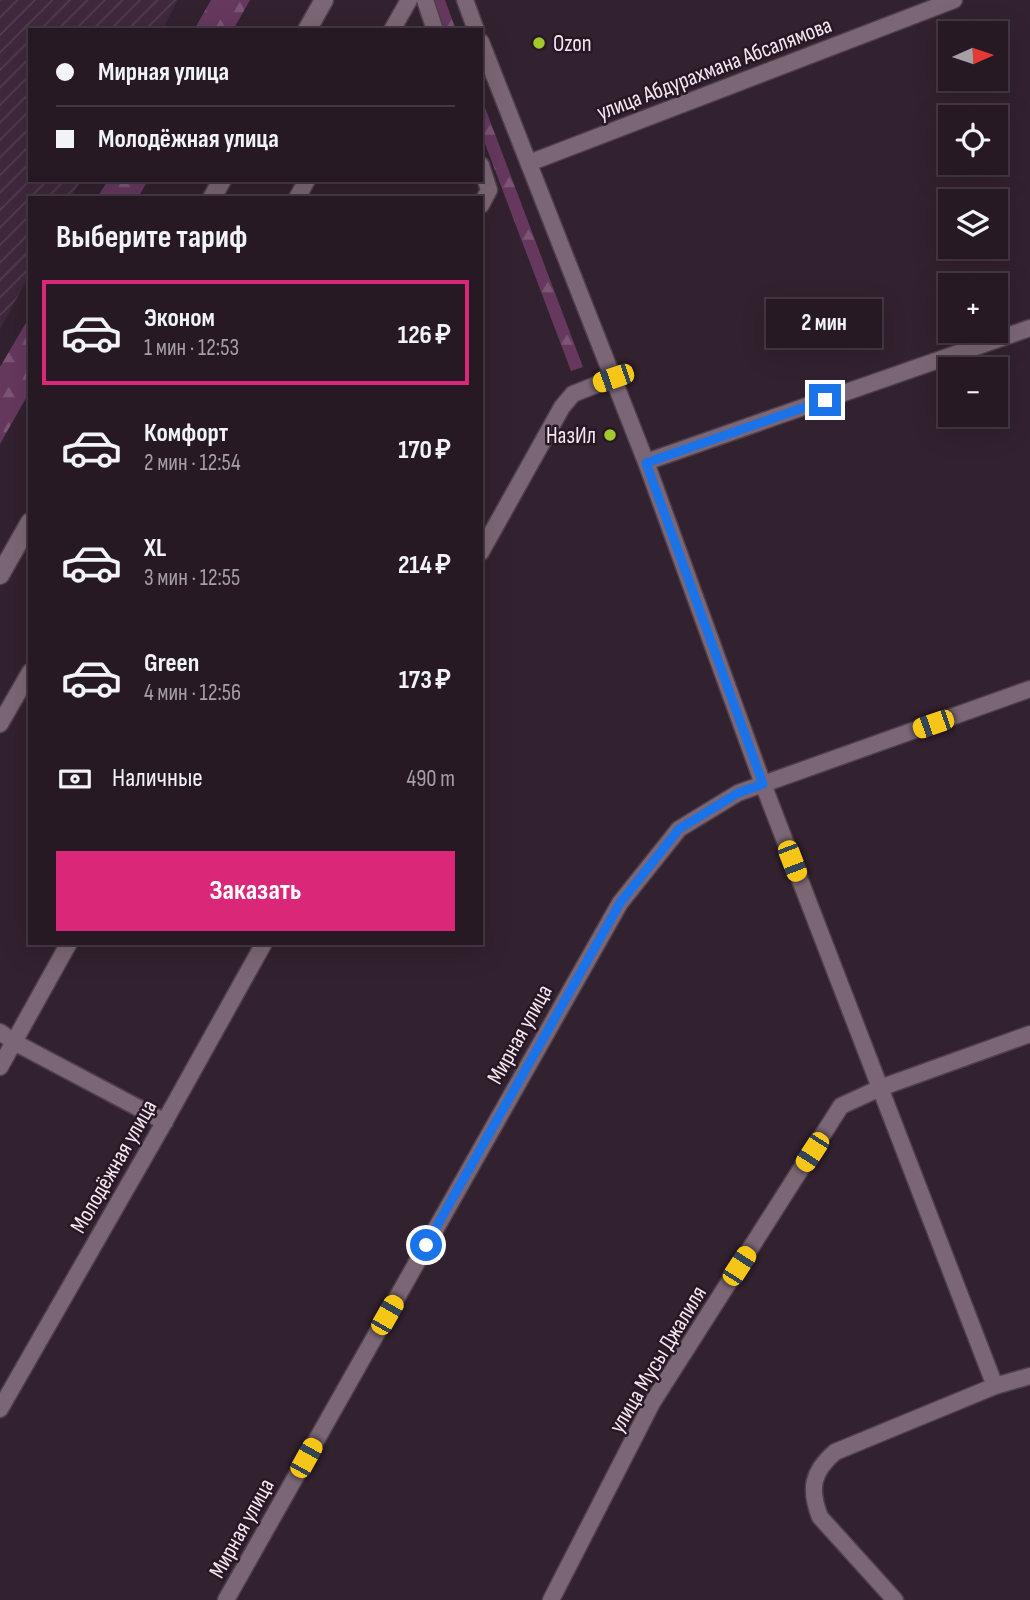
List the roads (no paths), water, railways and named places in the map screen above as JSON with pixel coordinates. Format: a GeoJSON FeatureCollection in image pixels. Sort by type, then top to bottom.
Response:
{"type":"FeatureCollection","features":[{"type":"Feature","properties":{"kind":"street"},"geometry":{"type":"LineString","coordinates":[[308,28],[324,0]]}},
{"type":"Feature","properties":{"kind":"street"},"geometry":{"type":"LineString","coordinates":[[393,28],[409,0]]}},
{"type":"Feature","properties":{"kind":"street"},"geometry":{"type":"LineString","coordinates":[[425,0],[434,28]]}},
{"type":"Feature","properties":{"kind":"street","name":"улица Абдурахмана Абсалямова"},"geometry":{"type":"LineString","coordinates":[[529,163],[954,0]]}},
{"type":"Feature","properties":{"kind":"street"},"geometry":{"type":"LineString","coordinates":[[469,1],[476,28]]}},
{"type":"Feature","properties":{"kind":"street"},"geometry":{"type":"LineString","coordinates":[[483,47],[646,463],[763,784],[995,1385]]}},
{"type":"Feature","properties":{"kind":"street"},"geometry":{"type":"LineString","coordinates":[[483,171],[489,190],[483,201]]}},
{"type":"Feature","properties":{"kind":"street"},"geometry":{"type":"LineString","coordinates":[[646,463],[1030,328]]}},
{"type":"Feature","properties":{"kind":"street"},"geometry":{"type":"LineString","coordinates":[[483,548],[562,407],[573,394],[613,378]]}},
{"type":"Feature","properties":{"kind":"street"},"geometry":{"type":"LineString","coordinates":[[0,575],[28,526]]}},
{"type":"Feature","properties":{"kind":"street"},"geometry":{"type":"LineString","coordinates":[[0,724],[28,675]]}},
{"type":"Feature","properties":{"kind":"street","name":"Мирная улица"},"geometry":{"type":"LineString","coordinates":[[226,1600],[620,903],[679,829],[738,793],[1030,689]]}},
{"type":"Feature","properties":{"kind":"street"},"geometry":{"type":"LineString","coordinates":[[0,1067],[68,945]]}},
{"type":"Feature","properties":{"kind":"street","name":"Молодёжная улица"},"geometry":{"type":"LineString","coordinates":[[0,1409],[263,945]]}},
{"type":"Feature","properties":{"kind":"street"},"geometry":{"type":"LineString","coordinates":[[0,1032],[164,1122]]}},
{"type":"Feature","properties":{"kind":"street","name":"улица Мусы Джалиля"},"geometry":{"type":"LineString","coordinates":[[551,1600],[652,1404],[841,1106],[880,1088],[1030,1034]]}},
{"type":"Feature","properties":{"kind":"street"},"geometry":{"type":"LineString","coordinates":[[895,1600],[820,1517],[814,1501],[813,1483],[822,1463],[835,1452],[995,1385],[1030,1376]]}},
{"type":"Feature","properties":{"kind":"place","name":"Ozon"},"geometry":{"type":"Point","coordinates":[539,43]}},
{"type":"Feature","properties":{"kind":"place","name":"НазИл"},"geometry":{"type":"Point","coordinates":[610,435]}}]}
